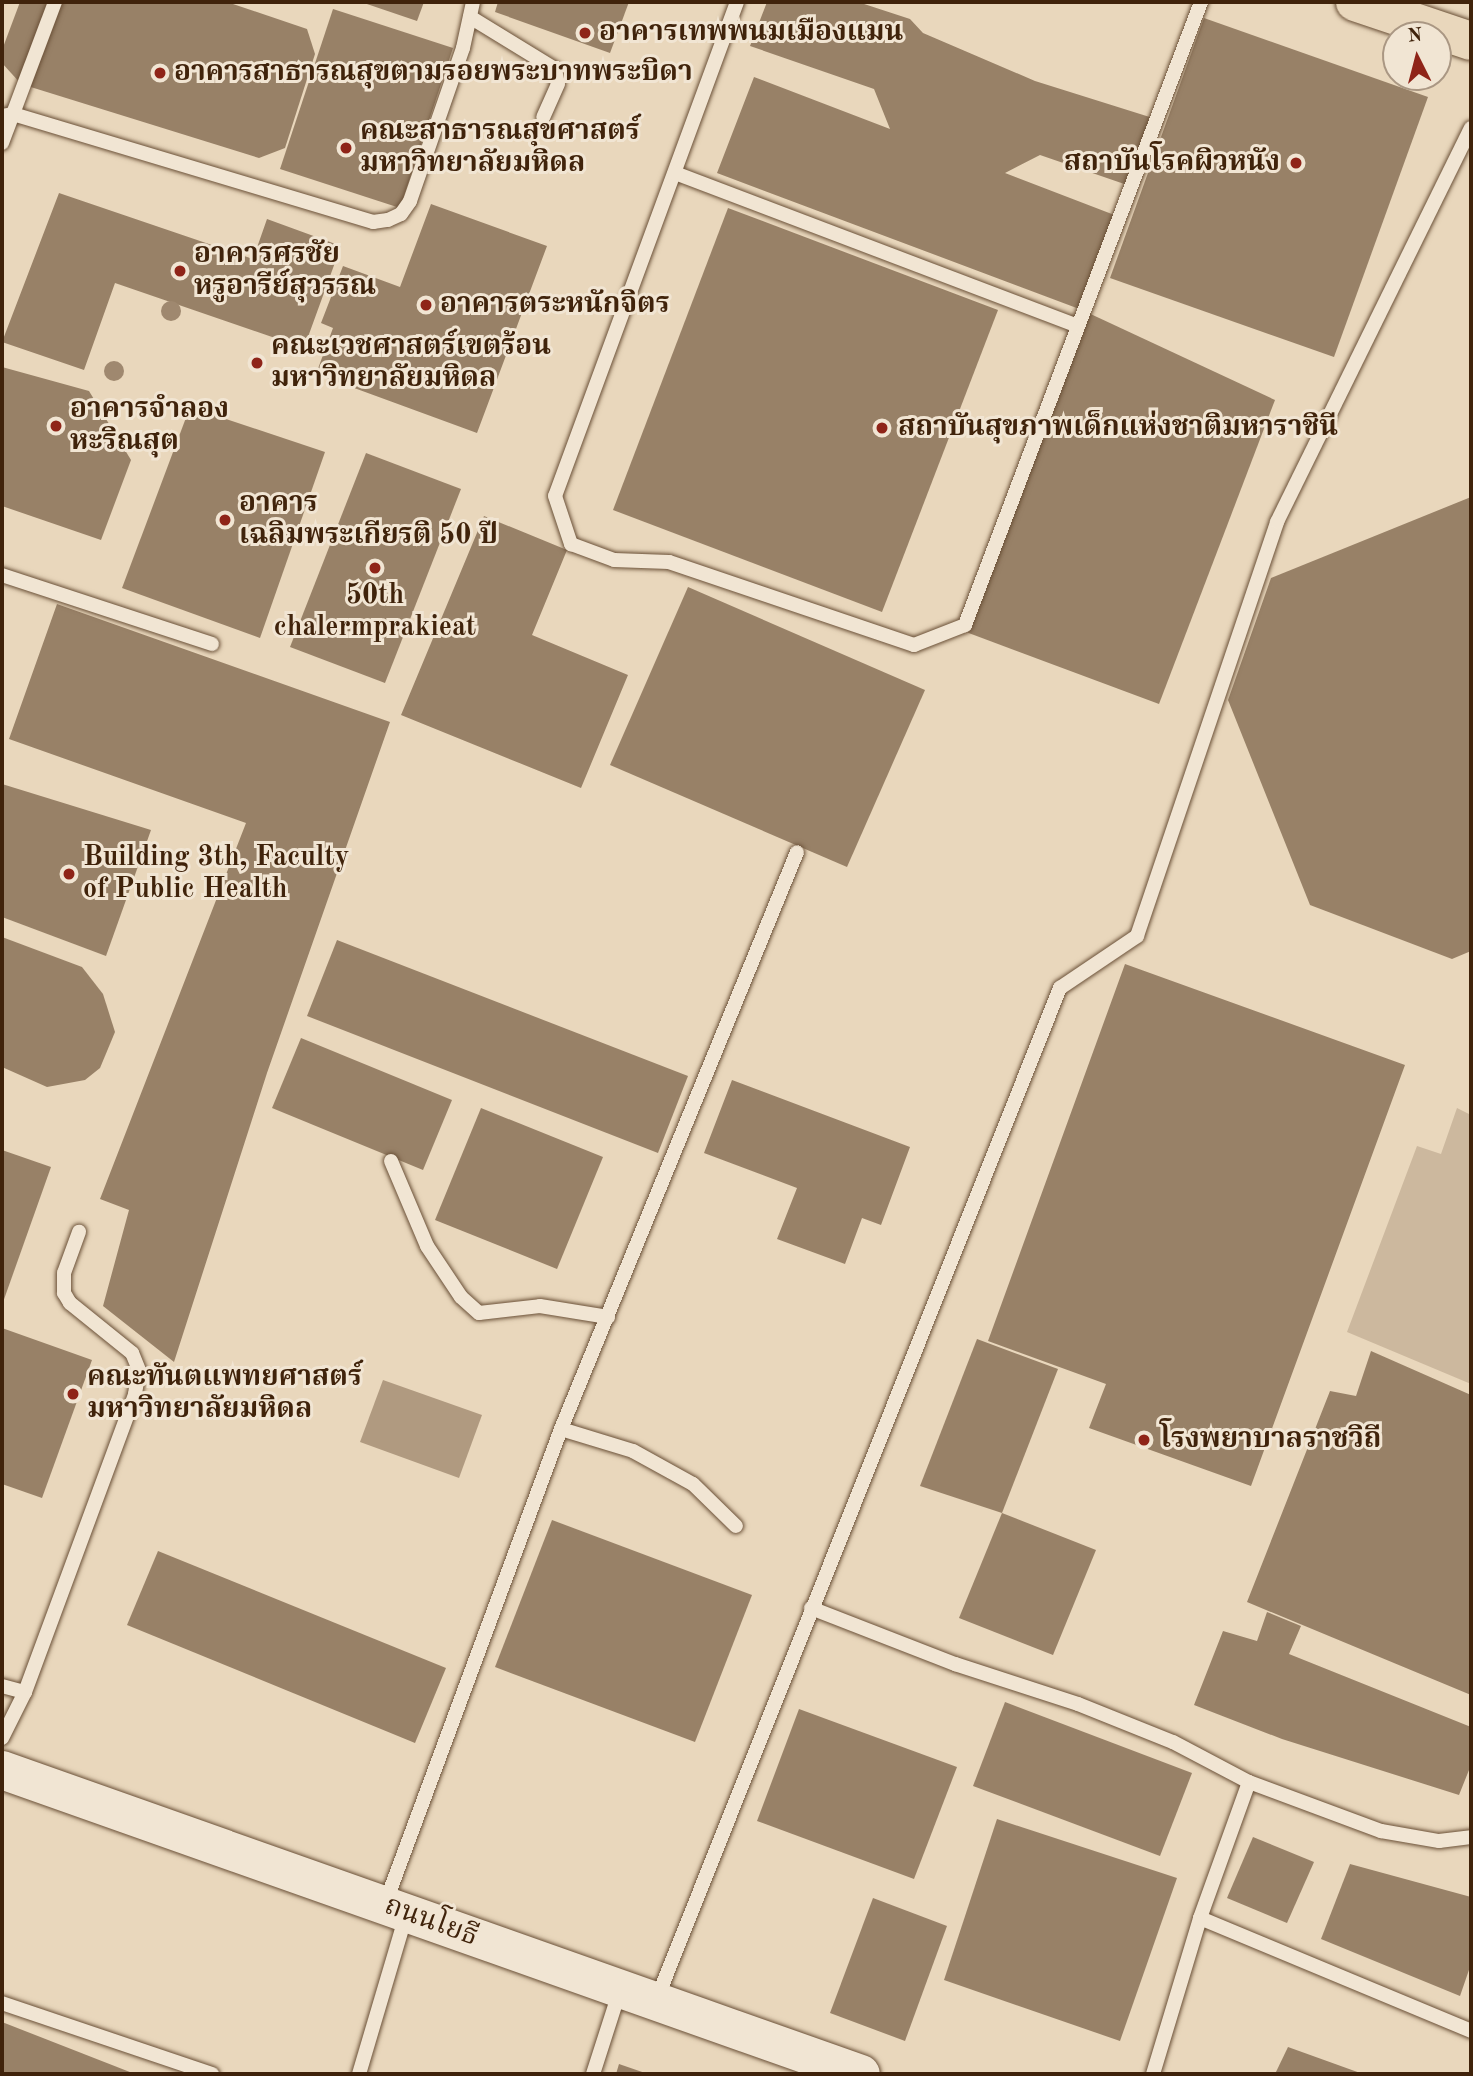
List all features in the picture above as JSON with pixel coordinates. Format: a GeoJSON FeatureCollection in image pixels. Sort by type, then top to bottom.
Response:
{"type":"FeatureCollection","features":[{"type":"Feature","properties":{"kind":"main road"},"geometry":{"type":"LineString","coordinates":[[1355,2],[1471,41]]}},
{"type":"Feature","properties":{"kind":"street","name":"ถนนโยธี"},"geometry":{"type":"LineString","coordinates":[[2,1769],[861,2074]]}},
{"type":"Feature","properties":{"kind":"lane"},"geometry":{"type":"LineString","coordinates":[[2,143],[8,115],[55,2]]}},
{"type":"Feature","properties":{"kind":"lane"},"geometry":{"type":"LineString","coordinates":[[8,115],[373,222],[388,220],[401,214],[410,201],[473,2]]}},
{"type":"Feature","properties":{"kind":"lane"},"geometry":{"type":"LineString","coordinates":[[737,2],[555,496],[571,544],[614,560],[668,562],[914,645],[965,625],[1201,2]]}},
{"type":"Feature","properties":{"kind":"lane"},"geometry":{"type":"LineString","coordinates":[[470,17],[555,69],[558,84],[544,117]]}},
{"type":"Feature","properties":{"kind":"lane"},"geometry":{"type":"LineString","coordinates":[[656,2002],[1060,988],[1137,936],[1276,522],[1471,128]]}},
{"type":"Feature","properties":{"kind":"lane"},"geometry":{"type":"LineString","coordinates":[[675,173],[1078,326]]}},
{"type":"Feature","properties":{"kind":"lane"},"geometry":{"type":"LineString","coordinates":[[2,575],[212,644]]}},
{"type":"Feature","properties":{"kind":"lane"},"geometry":{"type":"LineString","coordinates":[[359,2074],[396,1910],[561,1429],[797,852]]}},
{"type":"Feature","properties":{"kind":"lane"},"geometry":{"type":"LineString","coordinates":[[391,1161],[427,1246],[461,1297],[479,1313],[540,1306],[608,1317]]}},
{"type":"Feature","properties":{"kind":"lane"},"geometry":{"type":"LineString","coordinates":[[2,1738],[25,1692],[135,1394],[139,1370],[132,1353],[70,1303],[64,1293],[64,1273],[79,1232]]}},
{"type":"Feature","properties":{"kind":"lane"},"geometry":{"type":"LineString","coordinates":[[561,1429],[633,1451],[693,1484],[737,1526]]}},
{"type":"Feature","properties":{"kind":"lane"},"geometry":{"type":"LineString","coordinates":[[811,1608],[956,1664],[1102,1714],[1173,1742],[1249,1782],[1381,1831],[1439,1841],[1471,1838]]}},
{"type":"Feature","properties":{"kind":"lane"},"geometry":{"type":"LineString","coordinates":[[2,1686],[25,1692]]}},
{"type":"Feature","properties":{"kind":"lane"},"geometry":{"type":"LineString","coordinates":[[1153,2074],[1200,1918],[1249,1782]]}},
{"type":"Feature","properties":{"kind":"lane"},"geometry":{"type":"LineString","coordinates":[[1200,1918],[1471,2031]]}},
{"type":"Feature","properties":{"kind":"lane"},"geometry":{"type":"LineString","coordinates":[[593,2074],[620,1989]]}},
{"type":"Feature","properties":{"kind":"lane"},"geometry":{"type":"LineString","coordinates":[[2,2003],[212,2074]]}},
{"type":"Feature","properties":{"kind":"shaded area"},"geometry":{"type":"Polygon","coordinates":[[[1457,1108],[1471,1115],[1471,1384],[1347,1332],[1417,1146],[1441,1154],[1457,1108]]]}},
{"type":"Feature","properties":{"kind":"shaded area"},"geometry":{"type":"Polygon","coordinates":[[[383,1380],[482,1415],[459,1478],[360,1442],[383,1380]]]}},
{"type":"Feature","properties":{"kind":"building","name":"อาคารสาธารณสุขตามรอยพระบาทพระบิดา"},"geometry":{"type":"Polygon","coordinates":[[[20,2],[227,2],[307,29],[315,54],[285,148],[259,158],[21,84],[2,63],[2,50],[20,2]]]}},
{"type":"Feature","properties":{"kind":"building"},"geometry":{"type":"Polygon","coordinates":[[[361,2],[424,2],[417,21],[361,2]]]}},
{"type":"Feature","properties":{"kind":"building","name":"อาคารเทพพนมเมืองแมน"},"geometry":{"type":"Polygon","coordinates":[[[498,2],[629,2],[610,53],[495,12],[498,2]]]}},
{"type":"Feature","properties":{"kind":"building"},"geometry":{"type":"Polygon","coordinates":[[[767,2],[858,2],[910,19],[923,33],[1035,81],[1156,119],[1133,187],[1040,155],[1005,173],[1117,216],[1082,310],[717,173],[754,77],[890,129],[874,89],[750,46],[767,2]]]}},
{"type":"Feature","properties":{"kind":"building"},"geometry":{"type":"Polygon","coordinates":[[[333,9],[453,48],[400,208],[280,169],[333,9]]]}},
{"type":"Feature","properties":{"kind":"building","name":"สถาบันโรคผิวหนัง"},"geometry":{"type":"Polygon","coordinates":[[[1204,18],[1382,81],[1382,91],[1411,91],[1428,97],[1334,357],[1110,278],[1204,18]]]}},
{"type":"Feature","properties":{"kind":"building","name":"อาคารศรชัย หรูอารีย์สุวรรณ"},"geometry":{"type":"Polygon","coordinates":[[[59,193],[253,259],[267,219],[341,246],[304,348],[115,283],[84,370],[2,342],[59,193]]]}},
{"type":"Feature","properties":{"kind":"building","name":"อาคารตระหนักจิตร"},"geometry":{"type":"Polygon","coordinates":[[[431,204],[547,246],[477,433],[316,374],[333,328],[321,323],[343,266],[400,287],[431,204]]]}},
{"type":"Feature","properties":{"kind":"building"},"geometry":{"type":"Polygon","coordinates":[[[728,208],[998,310],[882,612],[613,510],[728,208]]]}},
{"type":"Feature","properties":{"kind":"building"},"geometry":{"type":"Polygon","coordinates":[[[1082,310],[1275,400],[1159,704],[966,632],[1082,310]]]}},
{"type":"Feature","properties":{"kind":"building","name":"อาคารจำลอง หะริณสุต"},"geometry":{"type":"Polygon","coordinates":[[[2,367],[89,391],[131,460],[101,540],[2,506],[2,367]]]}},
{"type":"Feature","properties":{"kind":"building","name":"อาคาร เฉลิมพระเกียรติ 50 ปี"},"geometry":{"type":"Polygon","coordinates":[[[190,407],[325,452],[260,638],[122,588],[190,407]]]}},
{"type":"Feature","properties":{"kind":"building","name":"50th chalermprakieat"},"geometry":{"type":"Polygon","coordinates":[[[366,453],[461,489],[385,683],[290,647],[366,453]]]}},
{"type":"Feature","properties":{"kind":"building"},"geometry":{"type":"Polygon","coordinates":[[[1471,497],[1471,951],[1452,959],[1310,905],[1228,700],[1271,578],[1471,497]]]}},
{"type":"Feature","properties":{"kind":"building"},"geometry":{"type":"Polygon","coordinates":[[[484,516],[567,550],[532,635],[628,675],[581,788],[401,715],[484,516]]]}},
{"type":"Feature","properties":{"kind":"building"},"geometry":{"type":"Polygon","coordinates":[[[688,587],[925,690],[847,867],[610,765],[688,587]]]}},
{"type":"Feature","properties":{"kind":"building"},"geometry":{"type":"Polygon","coordinates":[[[57,604],[390,722],[267,1073],[174,1362],[103,1306],[129,1210],[100,1199],[246,823],[9,739],[57,604]]]}},
{"type":"Feature","properties":{"kind":"building","name":"Building 3th, Faculty of Public Health"},"geometry":{"type":"Polygon","coordinates":[[[2,784],[151,830],[106,956],[2,917],[2,784]]]}},
{"type":"Feature","properties":{"kind":"building"},"geometry":{"type":"Polygon","coordinates":[[[2,937],[82,967],[103,994],[115,1032],[100,1068],[85,1080],[47,1087],[2,1067],[2,937]]]}},
{"type":"Feature","properties":{"kind":"building"},"geometry":{"type":"Polygon","coordinates":[[[337,940],[688,1076],[658,1153],[307,1016],[337,940]]]}},
{"type":"Feature","properties":{"kind":"building"},"geometry":{"type":"Polygon","coordinates":[[[1125,964],[1405,1065],[1251,1486],[1089,1428],[1106,1384],[988,1341],[1125,964]]]}},
{"type":"Feature","properties":{"kind":"building"},"geometry":{"type":"Polygon","coordinates":[[[301,1038],[452,1100],[423,1170],[272,1108],[301,1038]]]}},
{"type":"Feature","properties":{"kind":"building"},"geometry":{"type":"Polygon","coordinates":[[[732,1080],[910,1147],[881,1225],[862,1218],[845,1264],[777,1239],[797,1188],[704,1153],[732,1080]]]}},
{"type":"Feature","properties":{"kind":"building"},"geometry":{"type":"Polygon","coordinates":[[[481,1108],[603,1157],[557,1269],[435,1220],[481,1108]]]}},
{"type":"Feature","properties":{"kind":"building"},"geometry":{"type":"Polygon","coordinates":[[[2,1150],[51,1167],[2,1305],[2,1150]]]}},
{"type":"Feature","properties":{"kind":"building"},"geometry":{"type":"Polygon","coordinates":[[[2,1328],[92,1360],[42,1498],[2,1484],[2,1328]]]}},
{"type":"Feature","properties":{"kind":"building"},"geometry":{"type":"Polygon","coordinates":[[[977,1339],[1058,1369],[1002,1513],[920,1486],[977,1339]]]}},
{"type":"Feature","properties":{"kind":"building"},"geometry":{"type":"Polygon","coordinates":[[[1371,1351],[1471,1395],[1471,1695],[1247,1602],[1330,1391],[1356,1396],[1371,1351]]]}},
{"type":"Feature","properties":{"kind":"building"},"geometry":{"type":"Polygon","coordinates":[[[1002,1513],[1096,1550],[1053,1655],[959,1618],[1002,1513]]]}},
{"type":"Feature","properties":{"kind":"building"},"geometry":{"type":"Polygon","coordinates":[[[552,1520],[752,1595],[695,1742],[495,1667],[552,1520]]]}},
{"type":"Feature","properties":{"kind":"building"},"geometry":{"type":"Polygon","coordinates":[[[158,1551],[446,1668],[415,1743],[127,1625],[158,1551]]]}},
{"type":"Feature","properties":{"kind":"building"},"geometry":{"type":"Polygon","coordinates":[[[1267,1612],[1301,1626],[1289,1654],[1471,1727],[1471,1765],[1459,1795],[1282,1739],[1194,1705],[1223,1631],[1257,1641],[1267,1612]]]}},
{"type":"Feature","properties":{"kind":"building"},"geometry":{"type":"Polygon","coordinates":[[[1005,1702],[1192,1773],[1160,1856],[973,1786],[1005,1702]]]}},
{"type":"Feature","properties":{"kind":"building"},"geometry":{"type":"Polygon","coordinates":[[[799,1709],[957,1767],[914,1879],[757,1821],[799,1709]]]}},
{"type":"Feature","properties":{"kind":"building"},"geometry":{"type":"Polygon","coordinates":[[[997,1819],[1177,1878],[1120,2041],[944,1980],[997,1819]]]}},
{"type":"Feature","properties":{"kind":"building"},"geometry":{"type":"Polygon","coordinates":[[[1253,1837],[1314,1862],[1287,1923],[1227,1898],[1253,1837]]]}},
{"type":"Feature","properties":{"kind":"building"},"geometry":{"type":"Polygon","coordinates":[[[1350,1864],[1471,1897],[1471,1964],[1460,1996],[1321,1939],[1350,1864]]]}},
{"type":"Feature","properties":{"kind":"building"},"geometry":{"type":"Polygon","coordinates":[[[873,1898],[947,1926],[905,2041],[830,2013],[873,1898]]]}},
{"type":"Feature","properties":{"kind":"building"},"geometry":{"type":"Polygon","coordinates":[[[2,2022],[135,2074],[2,2074],[2,2022]]]}},
{"type":"Feature","properties":{"kind":"building"},"geometry":{"type":"Polygon","coordinates":[[[1288,2047],[1363,2074],[1275,2074],[1288,2047]]]}},
{"type":"Feature","properties":{"kind":"building"},"geometry":{"type":"Polygon","coordinates":[[[619,2064],[648,2074],[616,2074],[619,2064]]]}},
{"type":"Feature","properties":{"kind":"place","name":"อาคารเทพพนมเมืองแมน"},"geometry":{"type":"Point","coordinates":[585,33]}},
{"type":"Feature","properties":{"kind":"place","name":"อาคารสาธารณสุขตามรอยพระบาทพระบิดา"},"geometry":{"type":"Point","coordinates":[160,73]}},
{"type":"Feature","properties":{"kind":"place","name":"คณะสาธารณสุขศาสตร์ มหาวิทยาลัยมหิดล"},"geometry":{"type":"Point","coordinates":[346,148]}},
{"type":"Feature","properties":{"kind":"place","name":"สถาบันโรคผิวหนัง"},"geometry":{"type":"Point","coordinates":[1296,163]}},
{"type":"Feature","properties":{"kind":"place","name":"อาคารศรชัย หรูอารีย์สุวรรณ"},"geometry":{"type":"Point","coordinates":[180,271]}},
{"type":"Feature","properties":{"kind":"place","name":"อาคารตระหนักจิตร"},"geometry":{"type":"Point","coordinates":[426,305]}},
{"type":"Feature","properties":{"kind":"place","name":"คณะเวชศาสตร์เขตร้อน มหาวิทยาลัยมหิดล"},"geometry":{"type":"Point","coordinates":[257,363]}},
{"type":"Feature","properties":{"kind":"place","name":"อาคารจำลอง หะริณสุต"},"geometry":{"type":"Point","coordinates":[56,426]}},
{"type":"Feature","properties":{"kind":"place","name":"สถาบันสุขภาพเด็กแห่งชาติมหาราชินี"},"geometry":{"type":"Point","coordinates":[882,428]}},
{"type":"Feature","properties":{"kind":"place","name":"อาคาร เฉลิมพระเกียรติ 50 ปี"},"geometry":{"type":"Point","coordinates":[225,520]}},
{"type":"Feature","properties":{"kind":"place","name":"50th chalermprakieat"},"geometry":{"type":"Point","coordinates":[375,568]}},
{"type":"Feature","properties":{"kind":"place","name":"Building 3th, Faculty of Public Health"},"geometry":{"type":"Point","coordinates":[69,874]}},
{"type":"Feature","properties":{"kind":"place","name":"คณะทันตแพทยศาสตร์ มหาวิทยาลัยมหิดล"},"geometry":{"type":"Point","coordinates":[73,1394]}},
{"type":"Feature","properties":{"kind":"place","name":"โรงพยาบาลราชวิถี"},"geometry":{"type":"Point","coordinates":[1144,1440]}}]}
